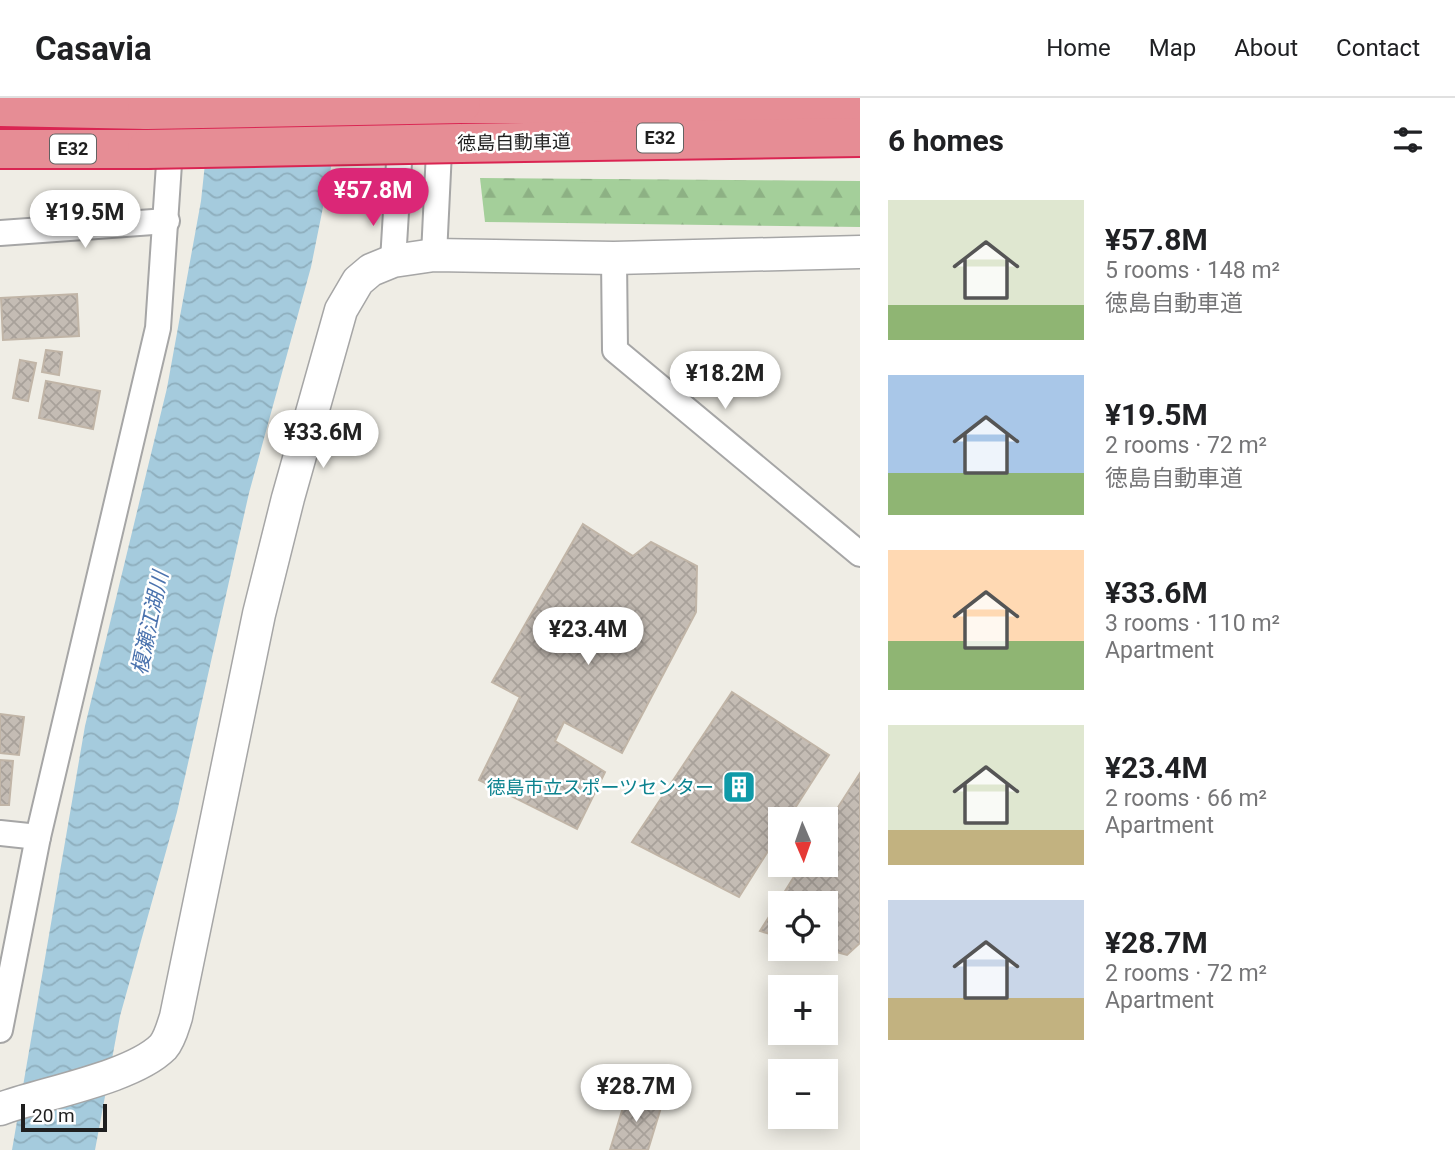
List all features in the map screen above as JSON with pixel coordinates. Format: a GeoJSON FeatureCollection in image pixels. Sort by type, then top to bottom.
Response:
{"type":"FeatureCollection","features":[{"type":"Feature","properties":{"kind":"highway","name":"徳島自動車道"},"geometry":{"type":"LineString","coordinates":[[0,107],[451,101],[860,105]]}},
{"type":"Feature","properties":{"kind":"highway","name":"徳島自動車道"},"geometry":{"type":"LineString","coordinates":[[0,149],[860,137]]}},
{"type":"Feature","properties":{"kind":"street"},"geometry":{"type":"LineString","coordinates":[[393,261],[402,98]]}},
{"type":"Feature","properties":{"kind":"street"},"geometry":{"type":"LineString","coordinates":[[434,256],[451,101]]}},
{"type":"Feature","properties":{"kind":"street"},"geometry":{"type":"LineString","coordinates":[[0,1030],[38,837],[158,328],[167,221],[160,104]]}},
{"type":"Feature","properties":{"kind":"street"},"geometry":{"type":"LineString","coordinates":[[0,233],[167,221]]}},
{"type":"Feature","properties":{"kind":"street"},"geometry":{"type":"LineString","coordinates":[[2,1109],[127,1069],[152,1056],[166,1044],[176,1017],[259,614],[288,498],[341,310],[358,281],[371,270],[393,261],[434,256],[614,258],[860,252]]}},
{"type":"Feature","properties":{"kind":"street"},"geometry":{"type":"LineString","coordinates":[[614,258],[615,350],[860,554]]}},
{"type":"Feature","properties":{"kind":"street"},"geometry":{"type":"LineString","coordinates":[[0,834],[38,837]]}},
{"type":"Feature","properties":{"kind":"green space"},"geometry":{"type":"Polygon","coordinates":[[[480,178],[860,181],[860,227],[485,222],[480,178]]]}},
{"type":"Feature","properties":{"kind":"water","name":"榎瀬江湖川"},"geometry":{"type":"Polygon","coordinates":[[[212,98],[345,98],[311,267],[249,493],[177,812],[120,1016],[95,1150],[12,1150],[85,726],[167,388],[201,201],[212,98]]]}},
{"type":"Feature","properties":{"kind":"building"},"geometry":{"type":"Polygon","coordinates":[[[77,294],[79,336],[3,340],[1,298],[77,294]]]}},
{"type":"Feature","properties":{"kind":"building"},"geometry":{"type":"Polygon","coordinates":[[[46,350],[62,352],[59,375],[42,372],[46,350]]]}},
{"type":"Feature","properties":{"kind":"building"},"geometry":{"type":"Polygon","coordinates":[[[20,360],[36,363],[28,401],[13,398],[20,360]]]}},
{"type":"Feature","properties":{"kind":"building"},"geometry":{"type":"Polygon","coordinates":[[[46,381],[100,391],[93,429],[39,418],[46,381]]]}},
{"type":"Feature","properties":{"kind":"building"},"geometry":{"type":"Polygon","coordinates":[[[583,524],[633,556],[651,542],[697,566],[696,612],[622,753],[564,722],[555,741],[605,772],[577,829],[479,780],[520,697],[492,682],[583,524]]]}},
{"type":"Feature","properties":{"kind":"building","name":"徳島市立スポーツセンター"},"geometry":{"type":"Polygon","coordinates":[[[732,692],[829,755],[796,807],[768,807],[768,851],[739,897],[632,842],[732,692]]]}},
{"type":"Feature","properties":{"kind":"building"},"geometry":{"type":"Polygon","coordinates":[[[0,714],[24,717],[19,755],[0,753],[0,714]]]}},
{"type":"Feature","properties":{"kind":"building"},"geometry":{"type":"Polygon","coordinates":[[[0,760],[13,761],[9,805],[0,805],[0,760]]]}},
{"type":"Feature","properties":{"kind":"building"},"geometry":{"type":"Polygon","coordinates":[[[860,773],[860,943],[847,955],[838,952],[838,891],[785,891],[794,877],[838,877],[838,807],[860,773]]]}},
{"type":"Feature","properties":{"kind":"building"},"geometry":{"type":"Polygon","coordinates":[[[768,918],[768,933],[760,931],[768,918]]]}},
{"type":"Feature","properties":{"kind":"building"},"geometry":{"type":"Polygon","coordinates":[[[628,1091],[662,1104],[648,1150],[610,1150],[628,1091]]]}},
{"type":"Feature","properties":{"kind":"place","name":"徳島市立スポーツセンター"},"geometry":{"type":"Point","coordinates":[739,787]}}]}
